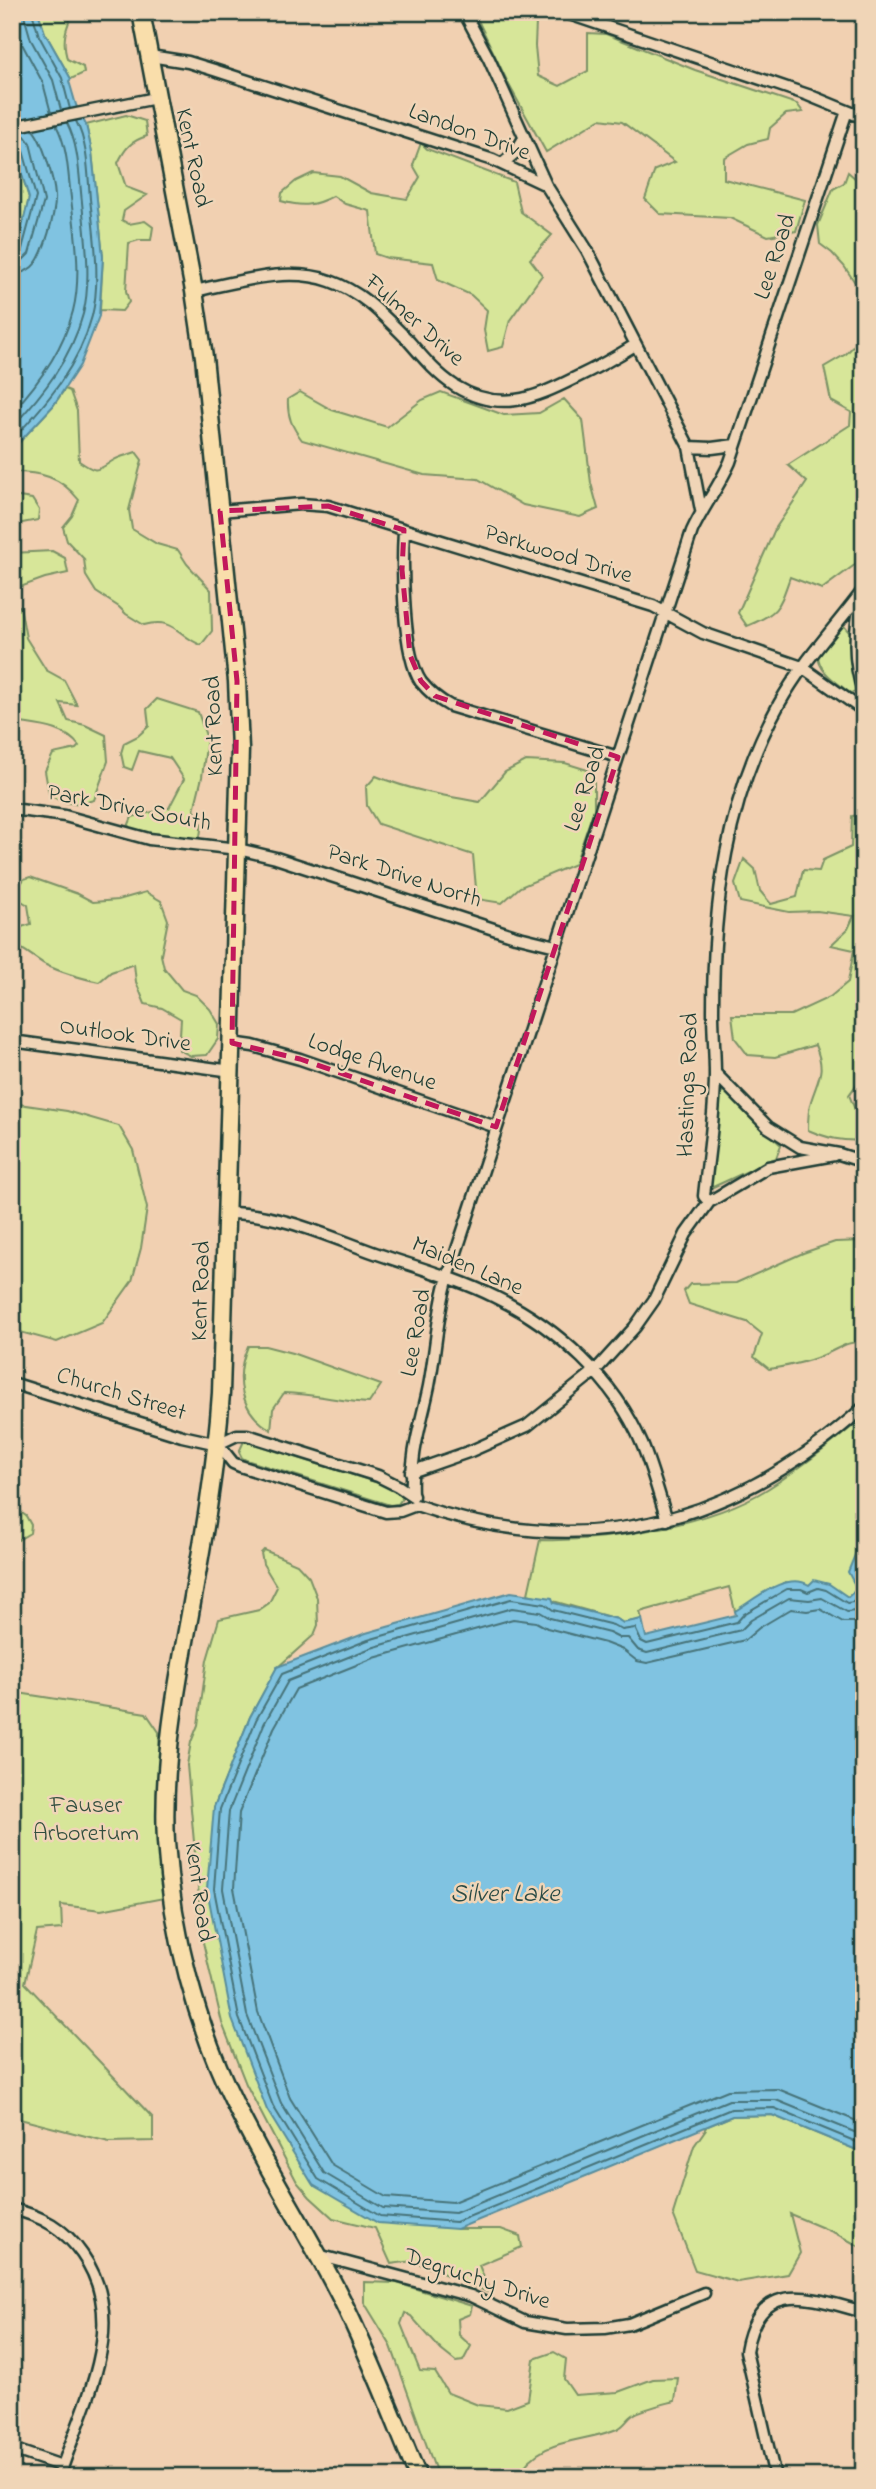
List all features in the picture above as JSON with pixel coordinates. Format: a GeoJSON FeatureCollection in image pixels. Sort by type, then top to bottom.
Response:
{"type":"FeatureCollection","features":[{"type":"Feature","properties":{"kind":"main road","name":"Kent Road"},"geometry":{"type":"LineString","coordinates":[[142,12],[194,291],[220,511],[240,720],[228,1213],[218,1444],[173,1707],[166,1841],[175,1914],[191,1989],[215,2058],[236,2106],[341,2297],[384,2389],[418,2477]]}},
{"type":"Feature","properties":{"kind":"street"},"geometry":{"type":"LineString","coordinates":[[464,12],[546,185]]}},
{"type":"Feature","properties":{"kind":"street"},"geometry":{"type":"LineString","coordinates":[[563,12],[808,95],[864,118]]}},
{"type":"Feature","properties":{"kind":"street","name":"Landon Drive"},"geometry":{"type":"LineString","coordinates":[[150,56],[188,62],[214,70],[502,164],[546,185],[587,250],[690,447],[702,510]]}},
{"type":"Feature","properties":{"kind":"street"},"geometry":{"type":"LineString","coordinates":[[12,127],[156,98]]}},
{"type":"Feature","properties":{"kind":"street","name":"Lee Road"},"geometry":{"type":"LineString","coordinates":[[416,1505],[412,1494],[413,1451],[429,1386],[448,1278],[692,531],[702,510],[717,490],[736,445],[847,111]]}},
{"type":"Feature","properties":{"kind":"street"},"geometry":{"type":"LineString","coordinates":[[502,164],[515,153],[524,138]]}},
{"type":"Feature","properties":{"kind":"street","name":"Fulmer Drive"},"geometry":{"type":"LineString","coordinates":[[194,291],[283,275],[302,275],[329,281],[369,302],[454,386],[497,401],[536,397],[635,345]]}},
{"type":"Feature","properties":{"kind":"street"},"geometry":{"type":"LineString","coordinates":[[690,447],[736,445]]}},
{"type":"Feature","properties":{"kind":"street","name":"Parkwood Drive"},"geometry":{"type":"LineString","coordinates":[[220,511],[310,504],[337,509],[653,606],[703,633],[802,667],[864,711]]}},
{"type":"Feature","properties":{"kind":"street"},"geometry":{"type":"LineString","coordinates":[[404,530],[402,570],[410,655],[421,681],[435,696],[450,706],[618,757]]}},
{"type":"Feature","properties":{"kind":"street","name":"Hastings Road"},"geometry":{"type":"LineString","coordinates":[[709,1202],[705,1196],[715,1073],[715,928],[732,820],[756,752],[779,704],[802,667],[864,589],[856,620],[855,644],[858,677],[864,694]]}},
{"type":"Feature","properties":{"kind":"street","name":"Park Drive South"},"geometry":{"type":"LineString","coordinates":[[12,809],[65,816],[149,839],[238,849]]}},
{"type":"Feature","properties":{"kind":"street","name":"Park Drive North"},"geometry":{"type":"LineString","coordinates":[[238,849],[276,858],[515,936],[555,946]]}},
{"type":"Feature","properties":{"kind":"street","name":"Outlook Drive"},"geometry":{"type":"LineString","coordinates":[[12,1041],[232,1071]]}},
{"type":"Feature","properties":{"kind":"street","name":"Lodge Avenue"},"geometry":{"type":"LineString","coordinates":[[232,1043],[300,1059],[496,1127]]}},
{"type":"Feature","properties":{"kind":"street"},"geometry":{"type":"LineString","coordinates":[[715,1073],[768,1127],[800,1147],[864,1162]]}},
{"type":"Feature","properties":{"kind":"street"},"geometry":{"type":"LineString","coordinates":[[411,1472],[471,1451],[527,1426],[595,1371],[635,1327],[654,1300],[686,1234],[709,1202],[768,1167],[839,1154],[864,1154]]}},
{"type":"Feature","properties":{"kind":"street","name":"Maiden Lane"},"geometry":{"type":"LineString","coordinates":[[228,1213],[256,1215],[299,1227],[448,1278],[494,1296],[519,1310],[595,1371],[642,1443],[667,1520]]}},
{"type":"Feature","properties":{"kind":"street","name":"Church Street"},"geometry":{"type":"LineString","coordinates":[[12,1383],[182,1436],[218,1444]]}},
{"type":"Feature","properties":{"kind":"street"},"geometry":{"type":"LineString","coordinates":[[412,1494],[378,1476],[247,1435],[237,1435],[218,1444],[233,1463],[240,1466],[386,1512],[400,1511],[416,1505],[479,1524],[528,1531],[579,1532],[667,1520],[727,1499],[775,1475],[820,1444],[864,1407]]}},
{"type":"Feature","properties":{"kind":"street"},"geometry":{"type":"LineString","coordinates":[[12,2209],[35,2214],[56,2225],[78,2248],[93,2270],[102,2295],[105,2317],[99,2359],[59,2477]]}},
{"type":"Feature","properties":{"kind":"street","name":"Degruchy Drive"},"geometry":{"type":"LineString","coordinates":[[317,2254],[471,2296],[525,2322],[567,2329],[629,2324],[704,2292]]}},
{"type":"Feature","properties":{"kind":"street"},"geometry":{"type":"LineString","coordinates":[[775,2477],[746,2351],[749,2333],[756,2319],[771,2304],[786,2297],[806,2297],[864,2312]]}},
{"type":"Feature","properties":{"kind":"street"},"geometry":{"type":"LineString","coordinates":[[12,2449],[62,2466]]}},
{"type":"Feature","properties":{"kind":"highlighted area"},"geometry":{"type":"Polygon","coordinates":[[[328,506],[404,530],[402,570],[410,655],[421,681],[435,696],[618,757],[496,1127],[300,1059],[232,1043],[237,681],[220,511],[328,506]]]}},
{"type":"Feature","properties":{"kind":"green space"},"geometry":{"type":"Polygon","coordinates":[[[38,12],[74,12],[65,35],[65,52],[67,59],[83,67],[84,73],[71,79],[45,33],[38,12]]]}},
{"type":"Feature","properties":{"kind":"green space"},"geometry":{"type":"Polygon","coordinates":[[[474,12],[522,12],[536,22],[538,76],[560,86],[588,71],[588,33],[606,34],[695,70],[797,104],[803,112],[786,114],[770,128],[768,139],[748,144],[724,158],[724,179],[805,200],[796,231],[768,236],[730,218],[660,214],[645,199],[655,170],[675,162],[622,122],[600,119],[546,152],[509,85],[474,12]]]}},
{"type":"Feature","properties":{"kind":"green space"},"geometry":{"type":"Polygon","coordinates":[[[126,115],[145,121],[147,136],[129,146],[118,163],[126,187],[147,195],[124,211],[122,220],[129,224],[145,221],[153,227],[151,240],[129,243],[126,291],[129,302],[122,311],[100,310],[103,257],[92,152],[86,125],[126,115]]]}},
{"type":"Feature","properties":{"kind":"green space"},"geometry":{"type":"Polygon","coordinates":[[[12,141],[29,198],[12,256],[12,141]]]}},
{"type":"Feature","properties":{"kind":"green space"},"geometry":{"type":"Polygon","coordinates":[[[421,143],[427,149],[514,182],[521,212],[552,235],[530,259],[542,275],[510,320],[503,347],[488,351],[484,330],[487,310],[471,295],[438,280],[433,263],[387,258],[375,254],[370,211],[345,204],[333,196],[308,204],[281,201],[282,193],[296,181],[313,173],[340,176],[371,193],[407,199],[420,177],[413,165],[421,143]]]}},
{"type":"Feature","properties":{"kind":"green space"},"geometry":{"type":"Polygon","coordinates":[[[848,172],[864,186],[864,519],[856,564],[822,589],[790,577],[783,596],[772,613],[747,626],[738,613],[775,529],[807,482],[788,465],[850,425],[851,412],[831,401],[824,367],[846,354],[859,340],[862,293],[844,266],[820,244],[818,225],[833,189],[844,183],[848,172]]]}},
{"type":"Feature","properties":{"kind":"green space"},"geometry":{"type":"Polygon","coordinates":[[[65,389],[70,391],[77,411],[79,461],[97,470],[136,452],[142,460],[129,510],[132,529],[157,544],[178,550],[211,590],[212,631],[201,645],[170,625],[144,625],[96,592],[86,576],[84,559],[67,541],[63,527],[72,516],[79,500],[49,477],[12,472],[12,450],[65,389]]]}},
{"type":"Feature","properties":{"kind":"green space"},"geometry":{"type":"Polygon","coordinates":[[[300,392],[332,410],[387,427],[422,400],[441,392],[504,415],[539,413],[564,399],[583,420],[591,483],[598,509],[580,517],[523,505],[478,479],[424,475],[302,440],[288,411],[288,399],[300,392]]]}},
{"type":"Feature","properties":{"kind":"green space"},"geometry":{"type":"Polygon","coordinates":[[[12,496],[32,499],[39,510],[38,520],[12,525],[12,496]]]}},
{"type":"Feature","properties":{"kind":"green space"},"geometry":{"type":"Polygon","coordinates":[[[52,551],[65,558],[68,573],[15,589],[12,587],[12,553],[52,551]]]}},
{"type":"Feature","properties":{"kind":"green space"},"geometry":{"type":"Polygon","coordinates":[[[20,606],[26,638],[46,670],[64,680],[77,705],[60,703],[68,721],[85,725],[106,735],[108,761],[94,800],[71,803],[60,801],[49,794],[45,771],[53,754],[79,746],[73,739],[41,726],[14,722],[12,727],[12,607],[20,606]]]}},
{"type":"Feature","properties":{"kind":"green space"},"geometry":{"type":"Polygon","coordinates":[[[843,625],[850,633],[856,688],[855,692],[850,693],[825,672],[818,655],[843,625]]]}},
{"type":"Feature","properties":{"kind":"green space"},"geometry":{"type":"Polygon","coordinates":[[[157,699],[198,712],[207,739],[194,810],[201,825],[199,841],[153,840],[127,829],[132,817],[169,808],[184,779],[170,758],[139,751],[132,770],[124,767],[121,753],[124,743],[149,726],[147,709],[157,699]]]}},
{"type":"Feature","properties":{"kind":"green space"},"geometry":{"type":"Polygon","coordinates":[[[526,761],[565,763],[594,772],[594,809],[575,864],[520,887],[502,903],[477,899],[473,855],[378,824],[367,806],[366,787],[376,776],[414,789],[480,802],[505,772],[526,761]]]}},
{"type":"Feature","properties":{"kind":"green space"},"geometry":{"type":"Polygon","coordinates":[[[864,814],[864,1074],[849,1095],[856,1112],[864,1115],[864,1140],[849,1140],[808,1130],[809,1108],[821,1068],[815,1045],[775,1057],[748,1055],[735,1038],[732,1015],[791,1015],[830,997],[848,982],[854,950],[831,945],[848,929],[854,916],[817,911],[789,912],[740,902],[735,884],[744,859],[755,869],[760,891],[771,904],[797,897],[803,870],[819,871],[823,860],[851,847],[852,816],[864,814]]]}},
{"type":"Feature","properties":{"kind":"green space"},"geometry":{"type":"Polygon","coordinates":[[[30,877],[93,902],[118,900],[146,892],[161,901],[168,920],[161,955],[164,968],[182,990],[196,995],[210,1009],[219,1024],[218,1039],[207,1055],[191,1056],[179,1050],[181,1019],[162,1008],[145,1004],[136,982],[134,964],[111,972],[99,982],[52,968],[12,944],[12,930],[31,924],[28,905],[20,900],[20,885],[24,879],[30,877]]]}},
{"type":"Feature","properties":{"kind":"green space"},"geometry":{"type":"Polygon","coordinates":[[[726,1090],[744,1111],[781,1145],[776,1158],[713,1187],[710,1185],[719,1096],[726,1090]]]}},
{"type":"Feature","properties":{"kind":"green space"},"geometry":{"type":"Polygon","coordinates":[[[12,1103],[67,1111],[119,1126],[133,1150],[147,1208],[141,1248],[132,1281],[102,1323],[57,1342],[20,1332],[17,1308],[12,1308],[12,1103]]]}},
{"type":"Feature","properties":{"kind":"green space"},"geometry":{"type":"Polygon","coordinates":[[[864,1241],[864,1341],[849,1343],[807,1361],[769,1369],[754,1357],[762,1334],[747,1322],[689,1304],[684,1291],[690,1284],[736,1283],[835,1242],[864,1241]]]}},
{"type":"Feature","properties":{"kind":"green space"},"geometry":{"type":"Polygon","coordinates":[[[248,1346],[265,1346],[292,1353],[381,1385],[369,1403],[284,1393],[273,1409],[271,1430],[252,1414],[246,1404],[241,1370],[248,1346]]]}},
{"type":"Feature","properties":{"kind":"green space"},"geometry":{"type":"Polygon","coordinates":[[[864,1417],[864,1533],[858,1589],[848,1597],[814,1582],[809,1585],[785,1582],[735,1611],[729,1587],[640,1612],[642,1619],[623,1623],[528,1594],[540,1540],[627,1534],[658,1529],[718,1512],[745,1501],[794,1472],[864,1417]]]}},
{"type":"Feature","properties":{"kind":"green space"},"geometry":{"type":"Polygon","coordinates":[[[244,1441],[398,1489],[403,1497],[398,1504],[390,1505],[246,1460],[239,1452],[244,1441]]]}},
{"type":"Feature","properties":{"kind":"green space"},"geometry":{"type":"Polygon","coordinates":[[[12,1506],[26,1516],[31,1525],[30,1533],[18,1540],[12,1535],[12,1506]]]}},
{"type":"Feature","properties":{"kind":"green space"},"geometry":{"type":"Polygon","coordinates":[[[264,1550],[297,1564],[309,1577],[317,1598],[318,1625],[314,1635],[277,1668],[250,1717],[214,1807],[457,2229],[501,2229],[520,2236],[522,2247],[479,2265],[490,2293],[413,2261],[391,2264],[375,2228],[333,2218],[310,2197],[297,2182],[246,2084],[222,2023],[198,1921],[199,1897],[187,1765],[191,1742],[198,1725],[207,1660],[219,1619],[259,1610],[269,1603],[277,1587],[263,1564],[261,1553],[264,1550]]]}},
{"type":"Feature","properties":{"kind":"green space","name":"Fauser Arboretum"},"geometry":{"type":"Polygon","coordinates":[[[12,1692],[146,1713],[159,1732],[164,1898],[101,1910],[61,1905],[62,1929],[37,1931],[25,1983],[153,2118],[153,2141],[109,2142],[12,2117],[12,1692]]]}},
{"type":"Feature","properties":{"kind":"green space"},"geometry":{"type":"Polygon","coordinates":[[[772,2115],[864,2153],[864,2249],[790,2214],[800,2253],[788,2274],[738,2282],[695,2270],[673,2214],[694,2146],[708,2126],[732,2116],[772,2115]]]}},
{"type":"Feature","properties":{"kind":"green space"},"geometry":{"type":"Polygon","coordinates":[[[364,2282],[397,2283],[472,2306],[470,2314],[458,2319],[459,2335],[471,2346],[463,2361],[456,2362],[441,2350],[411,2316],[405,2313],[401,2324],[420,2371],[435,2372],[448,2393],[478,2405],[507,2408],[528,2400],[534,2359],[554,2352],[566,2359],[564,2379],[575,2395],[618,2392],[653,2379],[678,2378],[675,2401],[637,2413],[617,2429],[549,2448],[537,2454],[517,2477],[438,2477],[391,2346],[364,2302],[364,2282]]]}},
{"type":"Feature","properties":{"kind":"water"},"geometry":{"type":"Polygon","coordinates":[[[12,12],[38,12],[45,33],[71,79],[69,81],[76,105],[86,125],[92,152],[103,257],[99,316],[80,365],[53,406],[12,450],[12,256],[29,198],[12,141],[12,12]]]}},
{"type":"Feature","properties":{"kind":"water","name":"Silver Lake"},"geometry":{"type":"Polygon","coordinates":[[[864,1533],[864,2153],[772,2115],[732,2116],[457,2229],[378,2223],[313,2185],[267,2110],[232,2019],[207,1889],[214,1807],[250,1717],[277,1667],[366,1633],[511,1592],[552,1598],[554,1603],[617,1619],[623,1623],[642,1619],[646,1637],[736,1615],[735,1611],[761,1594],[790,1582],[809,1585],[814,1580],[829,1584],[848,1597],[857,1589],[848,1572],[864,1533]]]}}]}
